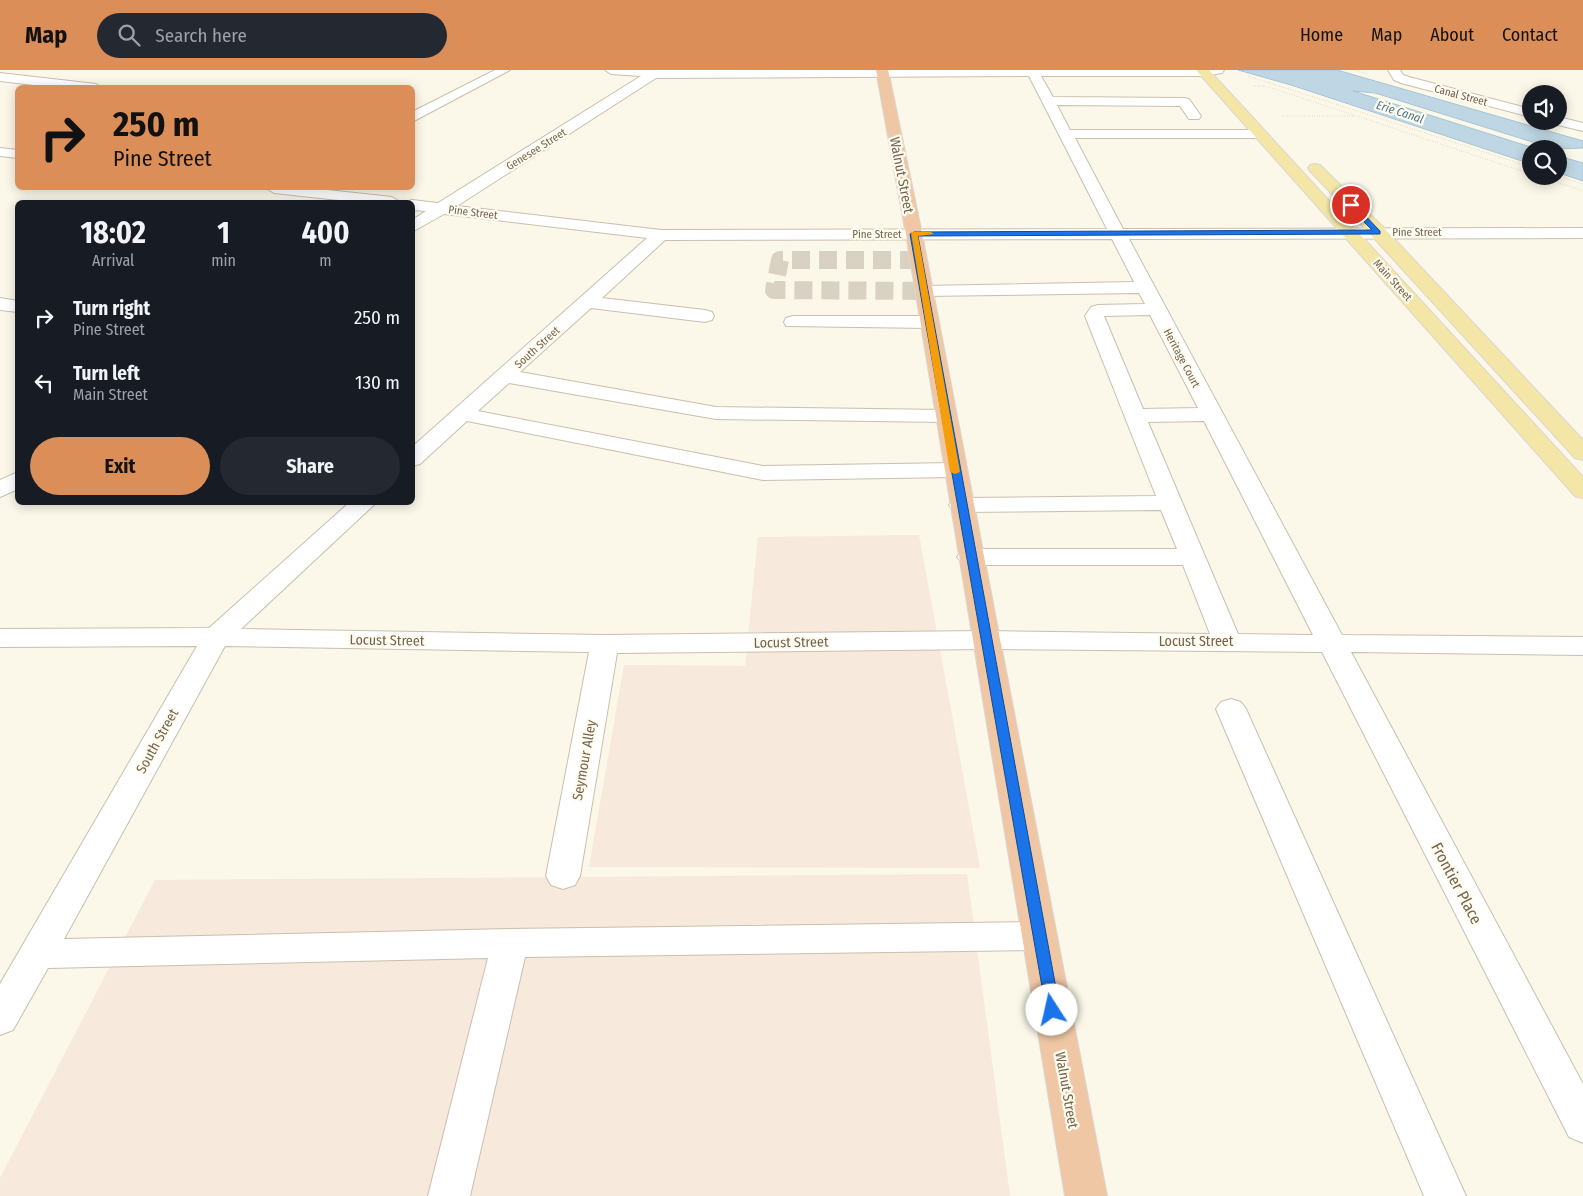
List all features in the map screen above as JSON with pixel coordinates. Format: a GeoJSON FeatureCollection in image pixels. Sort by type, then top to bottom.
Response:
{"type":"FeatureCollection","features":[{"type":"Feature","properties":{"kind":"highway","name":"Walnut Street"},"geometry":{"type":"LineString","coordinates":[[882,72],[914,234],[970,557],[1086,1196]]}},
{"type":"Feature","properties":{"kind":"main road","name":"Main Street"},"geometry":{"type":"LineString","coordinates":[[1211,71],[1260,134],[1583,491]]}},
{"type":"Feature","properties":{"kind":"main road","name":"Main Street"},"geometry":{"type":"LineString","coordinates":[[1211,71],[1300,152],[1378,232],[1583,453]]}},
{"type":"Feature","properties":{"kind":"street"},"geometry":{"type":"LineString","coordinates":[[415,116],[504,70]]}},
{"type":"Feature","properties":{"kind":"street"},"geometry":{"type":"LineString","coordinates":[[611,70],[656,72],[1034,74],[1211,71]]}},
{"type":"Feature","properties":{"kind":"street","name":"Canal Street"},"geometry":{"type":"LineString","coordinates":[[1394,70],[1398,77],[1405,80],[1522,112]]}},
{"type":"Feature","properties":{"kind":"street","name":"Genesee Street"},"geometry":{"type":"LineString","coordinates":[[415,225],[656,72]]}},
{"type":"Feature","properties":{"kind":"street","name":"Heritage Court"},"geometry":{"type":"LineString","coordinates":[[1034,74],[1060,111],[1065,134],[1330,642]]}},
{"type":"Feature","properties":{"kind":"street"},"geometry":{"type":"LineString","coordinates":[[0,77],[70,85]]}},
{"type":"Feature","properties":{"kind":"street"},"geometry":{"type":"LineString","coordinates":[[1060,111],[1184,102],[1209,134]]}},
{"type":"Feature","properties":{"kind":"street"},"geometry":{"type":"LineString","coordinates":[[1174,116],[1194,116]]}},
{"type":"Feature","properties":{"kind":"street"},"geometry":{"type":"LineString","coordinates":[[1567,123],[1583,127]]}},
{"type":"Feature","properties":{"kind":"street"},"geometry":{"type":"LineString","coordinates":[[1065,134],[1260,134]]}},
{"type":"Feature","properties":{"kind":"street"},"geometry":{"type":"LineString","coordinates":[[0,152],[15,154]]}},
{"type":"Feature","properties":{"kind":"street"},"geometry":{"type":"LineString","coordinates":[[291,190],[375,200]]}},
{"type":"Feature","properties":{"kind":"street","name":"Pine Street"},"geometry":{"type":"LineString","coordinates":[[415,205],[661,234],[1583,233]]}},
{"type":"Feature","properties":{"kind":"street","name":"South Street"},"geometry":{"type":"LineString","coordinates":[[415,456],[661,234]]}},
{"type":"Feature","properties":{"kind":"street"},"geometry":{"type":"LineString","coordinates":[[924,291],[1145,287]]}},
{"type":"Feature","properties":{"kind":"street"},"geometry":{"type":"LineString","coordinates":[[586,302],[705,316]]}},
{"type":"Feature","properties":{"kind":"street"},"geometry":{"type":"LineString","coordinates":[[0,304],[15,306]]}},
{"type":"Feature","properties":{"kind":"street"},"geometry":{"type":"LineString","coordinates":[[1156,309],[1098,311],[1094,316],[1227,641]]}},
{"type":"Feature","properties":{"kind":"street"},"geometry":{"type":"LineString","coordinates":[[793,322],[929,322]]}},
{"type":"Feature","properties":{"kind":"street"},"geometry":{"type":"LineString","coordinates":[[505,376],[716,413],[945,416]]}},
{"type":"Feature","properties":{"kind":"street"},"geometry":{"type":"LineString","coordinates":[[462,414],[763,473],[955,470]]}},
{"type":"Feature","properties":{"kind":"street"},"geometry":{"type":"LineString","coordinates":[[1135,416],[1212,414]]}},
{"type":"Feature","properties":{"kind":"street"},"geometry":{"type":"LineString","coordinates":[[0,490],[15,481]]}},
{"type":"Feature","properties":{"kind":"street"},"geometry":{"type":"LineString","coordinates":[[962,506],[1171,503]]}},
{"type":"Feature","properties":{"kind":"street","name":"South Street"},"geometry":{"type":"LineString","coordinates":[[0,1019],[216,637],[361,505]]}},
{"type":"Feature","properties":{"kind":"street"},"geometry":{"type":"LineString","coordinates":[[970,557],[1192,557]]}},
{"type":"Feature","properties":{"kind":"street","name":"Locust Street"},"geometry":{"type":"LineString","coordinates":[[0,638],[216,637],[605,644],[985,640],[1227,641],[1583,646]]}},
{"type":"Feature","properties":{"kind":"street","name":"Frontier Place"},"geometry":{"type":"LineString","coordinates":[[1330,642],[1583,1124]]}},
{"type":"Feature","properties":{"kind":"street","name":"Seymour Alley"},"geometry":{"type":"LineString","coordinates":[[563,876],[605,644]]}},
{"type":"Feature","properties":{"kind":"street"},"geometry":{"type":"LineString","coordinates":[[1231,708],[1445,1196]]}},
{"type":"Feature","properties":{"kind":"street"},"geometry":{"type":"LineString","coordinates":[[37,954],[510,943],[1039,936]]}},
{"type":"Feature","properties":{"kind":"street"},"geometry":{"type":"LineString","coordinates":[[449,1196],[510,943]]}},
{"type":"Feature","properties":{"kind":"path"},"geometry":{"type":"LineString","coordinates":[[1248,76],[1522,164]]}},
{"type":"Feature","properties":{"kind":"path"},"geometry":{"type":"LineString","coordinates":[[1251,86],[1265,86],[1522,171]]}},
{"type":"Feature","properties":{"kind":"path"},"geometry":{"type":"LineString","coordinates":[[1282,116],[1357,116]]}},
{"type":"Feature","properties":{"kind":"path"},"geometry":{"type":"LineString","coordinates":[[1417,136],[1424,134],[1439,136]]}},
{"type":"Feature","properties":{"kind":"path"},"geometry":{"type":"LineString","coordinates":[[1567,179],[1583,184]]}},
{"type":"Feature","properties":{"kind":"path"},"geometry":{"type":"LineString","coordinates":[[1565,185],[1583,191]]}},
{"type":"Feature","properties":{"kind":"shaded area"},"geometry":{"type":"Polygon","coordinates":[[[919,535],[980,868],[589,867],[624,665],[745,666],[758,537],[919,535]]]}},
{"type":"Feature","properties":{"kind":"shaded area"},"geometry":{"type":"Polygon","coordinates":[[[967,874],[1010,1196],[0,1196],[0,1178],[155,880],[967,874]]]}},
{"type":"Feature","properties":{"kind":"water","name":"Erie Canal"},"geometry":{"type":"Polygon","coordinates":[[[1238,70],[1337,70],[1522,123],[1522,130],[1545,130],[1583,141],[1583,148],[1567,149],[1567,140],[1526,140],[1375,93],[1353,91],[1522,144],[1522,161],[1291,85],[1238,70]]]}},
{"type":"Feature","properties":{"kind":"water"},"geometry":{"type":"Polygon","coordinates":[[[1567,158],[1583,163],[1583,181],[1567,176],[1567,158]]]}},
{"type":"Feature","properties":{"kind":"tunnel"},"geometry":{"type":"LineString","coordinates":[[918,260],[780,260],[774,290],[924,291]]}},
{"type":"Feature","properties":{"kind":"slow traffic"},"geometry":{"type":"LineString","coordinates":[[931,234],[914,234],[955,472]]}},
{"type":"Feature","properties":{"kind":"route"},"geometry":{"type":"LineString","coordinates":[[1052,1010],[914,234],[1378,232],[1351,205]]}}]}
